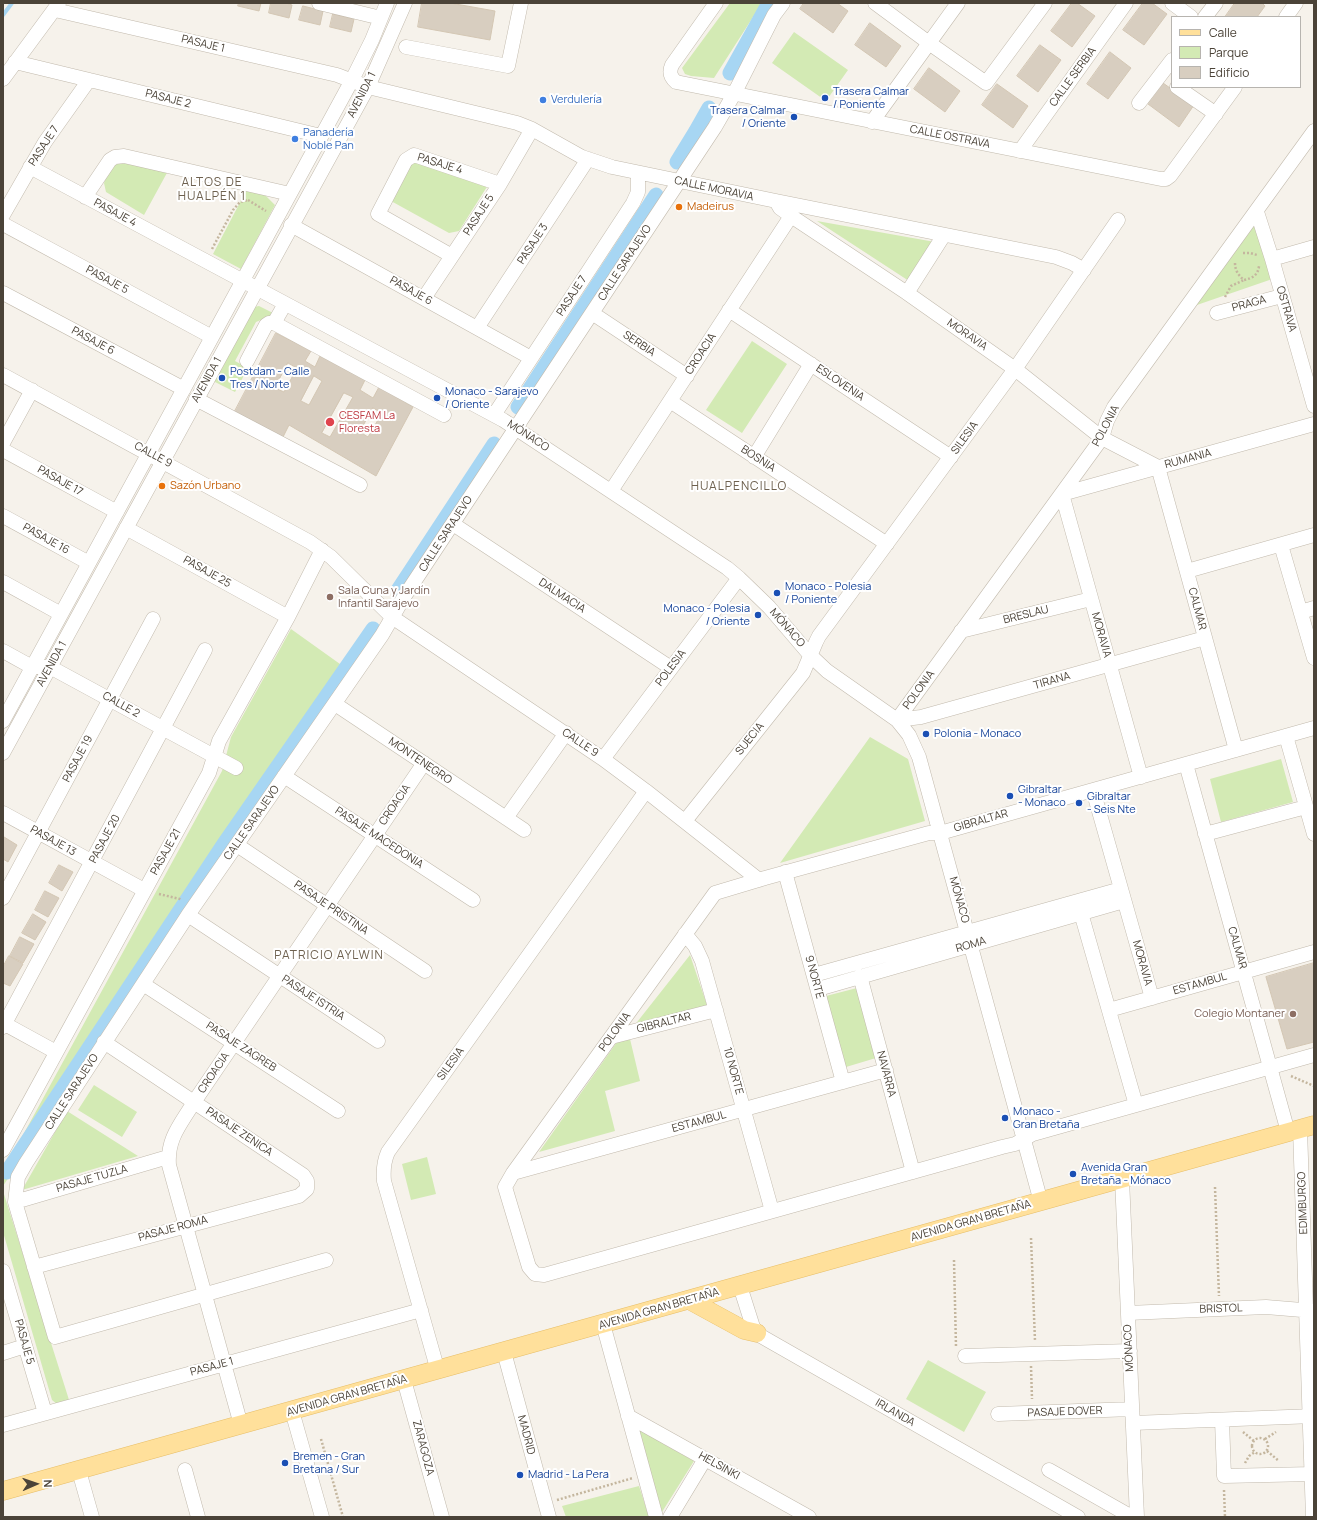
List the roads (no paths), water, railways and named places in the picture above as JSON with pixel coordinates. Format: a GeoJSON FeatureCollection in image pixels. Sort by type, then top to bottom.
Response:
{"type":"FeatureCollection","features":[{"type":"Feature","properties":{"kind":"main road","name":"AVENIDA GRAN BRETAÑA"},"geometry":{"type":"LineString","coordinates":[[3,1492],[1301,1128]]}},
{"type":"Feature","properties":{"kind":"main road"},"geometry":{"type":"LineString","coordinates":[[689,1300],[744,1330],[757,1333]]}},
{"type":"Feature","properties":{"kind":"street"},"geometry":{"type":"LineString","coordinates":[[319,3],[381,18]]}},
{"type":"Feature","properties":{"kind":"street","name":"AVENIDA 1"},"geometry":{"type":"LineString","coordinates":[[3,720],[352,80],[388,3]]}},
{"type":"Feature","properties":{"kind":"street","name":"AVENIDA 1"},"geometry":{"type":"LineString","coordinates":[[3,753],[291,225],[368,87],[405,3]]}},
{"type":"Feature","properties":{"kind":"street"},"geometry":{"type":"LineString","coordinates":[[406,47],[508,66],[520,3]]}},
{"type":"Feature","properties":{"kind":"street"},"geometry":{"type":"LineString","coordinates":[[716,3],[675,60],[670,68],[670,72],[673,80],[676,82],[734,94]]}},
{"type":"Feature","properties":{"kind":"street","name":"CALLE SARAJEVO"},"geometry":{"type":"LineString","coordinates":[[326,1260],[55,1337],[15,1202],[18,1177],[104,1042],[188,916],[382,635],[452,524],[715,127],[734,94],[771,22],[783,3]]}},
{"type":"Feature","properties":{"kind":"street"},"geometry":{"type":"LineString","coordinates":[[875,3],[986,83],[1045,3]]}},
{"type":"Feature","properties":{"kind":"street"},"geometry":{"type":"LineString","coordinates":[[872,122],[958,3]]}},
{"type":"Feature","properties":{"kind":"street","name":"CALLE SERBIA"},"geometry":{"type":"LineString","coordinates":[[1020,151],[1126,3]]}},
{"type":"Feature","properties":{"kind":"street"},"geometry":{"type":"LineString","coordinates":[[1172,3],[1190,16]]}},
{"type":"Feature","properties":{"kind":"street"},"geometry":{"type":"LineString","coordinates":[[1206,16],[1216,3]]}},
{"type":"Feature","properties":{"kind":"street"},"geometry":{"type":"LineString","coordinates":[[3,79],[57,6]]}},
{"type":"Feature","properties":{"kind":"street","name":"PASAJE 1"},"geometry":{"type":"LineString","coordinates":[[57,6],[337,75],[352,80]]}},
{"type":"Feature","properties":{"kind":"street","name":"PASAJE 2"},"geometry":{"type":"LineString","coordinates":[[15,62],[321,136]]}},
{"type":"Feature","properties":{"kind":"street"},"geometry":{"type":"LineString","coordinates":[[1139,103],[1166,79],[1171,63]]}},
{"type":"Feature","properties":{"kind":"street","name":"PASAJE 7"},"geometry":{"type":"LineString","coordinates":[[3,215],[45,142],[88,80]]}},
{"type":"Feature","properties":{"kind":"street","name":"CALLE MORAVIA"},"geometry":{"type":"LineString","coordinates":[[352,80],[368,87],[509,120],[532,129],[588,159],[638,173],[1056,257],[1072,263],[1084,270]]}},
{"type":"Feature","properties":{"kind":"street"},"geometry":{"type":"LineString","coordinates":[[1179,88],[1216,114],[1234,88]]}},
{"type":"Feature","properties":{"kind":"street","name":"CALLE OSTRAVA"},"geometry":{"type":"LineString","coordinates":[[734,94],[1161,179],[1166,179],[1170,176],[1216,114]]}},
{"type":"Feature","properties":{"kind":"street","name":"PASAJE 5"},"geometry":{"type":"LineString","coordinates":[[424,298],[500,184],[532,129]]}},
{"type":"Feature","properties":{"kind":"street","name":"POLONIA"},"geometry":{"type":"LineString","coordinates":[[897,720],[1102,438],[1107,421],[1114,407],[1257,212],[1310,143],[1314,131]]}},
{"type":"Feature","properties":{"kind":"street","name":"PASAJE 4"},"geometry":{"type":"LineString","coordinates":[[452,256],[378,214],[406,160],[414,155],[500,184]]}},
{"type":"Feature","properties":{"kind":"street"},"geometry":{"type":"LineString","coordinates":[[85,197],[106,164],[110,160],[120,156],[290,194]]}},
{"type":"Feature","properties":{"kind":"street","name":"PASAJE 3"},"geometry":{"type":"LineString","coordinates":[[477,328],[588,159]]}},
{"type":"Feature","properties":{"kind":"street","name":"PASAJE 4"},"geometry":{"type":"LineString","coordinates":[[30,167],[242,281]]}},
{"type":"Feature","properties":{"kind":"street","name":"PASAJE 7"},"geometry":{"type":"LineString","coordinates":[[494,416],[633,202],[638,192],[638,173]]}},
{"type":"Feature","properties":{"kind":"street","name":"MORAVIA"},"geometry":{"type":"LineString","coordinates":[[776,201],[780,208],[791,216],[907,293],[1015,369],[1102,438],[1158,467]]}},
{"type":"Feature","properties":{"kind":"street","name":"OSTRAVA"},"geometry":{"type":"LineString","coordinates":[[1257,212],[1267,243],[1266,261],[1282,296],[1314,406]]}},
{"type":"Feature","properties":{"kind":"street","name":"CROACIA"},"geometry":{"type":"LineString","coordinates":[[611,491],[791,216]]}},
{"type":"Feature","properties":{"kind":"street","name":"SILESIA"},"geometry":{"type":"LineString","coordinates":[[810,654],[819,636],[1015,369],[1118,220]]}},
{"type":"Feature","properties":{"kind":"street","name":"PASAJE 5"},"geometry":{"type":"LineString","coordinates":[[3,224],[212,337]]}},
{"type":"Feature","properties":{"kind":"street","name":"PASAJE 6"},"geometry":{"type":"LineString","coordinates":[[291,225],[531,358]]}},
{"type":"Feature","properties":{"kind":"street"},"geometry":{"type":"LineString","coordinates":[[907,293],[944,235]]}},
{"type":"Feature","properties":{"kind":"street"},"geometry":{"type":"LineString","coordinates":[[1266,261],[1314,247]]}},
{"type":"Feature","properties":{"kind":"street","name":"MÓNACO"},"geometry":{"type":"LineString","coordinates":[[242,281],[516,428],[727,568],[769,606],[810,654],[827,671],[897,720],[910,736],[915,746],[1041,1202]]}},
{"type":"Feature","properties":{"kind":"street","name":"PASAJE 6"},"geometry":{"type":"LineString","coordinates":[[3,293],[184,389]]}},
{"type":"Feature","properties":{"kind":"street","name":"PRAGA"},"geometry":{"type":"LineString","coordinates":[[1217,313],[1282,296]]}},
{"type":"Feature","properties":{"kind":"street"},"geometry":{"type":"LineString","coordinates":[[274,323],[285,304]]}},
{"type":"Feature","properties":{"kind":"street","name":"ESLOVENIA"},"geometry":{"type":"LineString","coordinates":[[729,310],[951,457]]}},
{"type":"Feature","properties":{"kind":"street","name":"SERBIA"},"geometry":{"type":"LineString","coordinates":[[592,313],[686,376]]}},
{"type":"Feature","properties":{"kind":"street"},"geometry":{"type":"LineString","coordinates":[[247,361],[266,325],[269,323],[274,323],[444,415]]}},
{"type":"Feature","properties":{"kind":"street"},"geometry":{"type":"LineString","coordinates":[[754,457],[811,364]]}},
{"type":"Feature","properties":{"kind":"street","name":"CALLE 9"},"geometry":{"type":"LineString","coordinates":[[3,375],[163,460],[299,535],[322,550],[392,617],[603,759],[685,821],[759,880]]}},
{"type":"Feature","properties":{"kind":"street"},"geometry":{"type":"LineString","coordinates":[[3,443],[32,390]]}},
{"type":"Feature","properties":{"kind":"street"},"geometry":{"type":"LineString","coordinates":[[196,399],[360,485]]}},
{"type":"Feature","properties":{"kind":"street","name":"BOSNIA"},"geometry":{"type":"LineString","coordinates":[[670,401],[887,544]]}},
{"type":"Feature","properties":{"kind":"street","name":"RUMANIA"},"geometry":{"type":"LineString","coordinates":[[1062,494],[1314,424]]}},
{"type":"Feature","properties":{"kind":"street","name":"PASAJE 17"},"geometry":{"type":"LineString","coordinates":[[3,450],[117,512]]}},
{"type":"Feature","properties":{"kind":"street","name":"CALMAR"},"geometry":{"type":"LineString","coordinates":[[1158,467],[1236,750]]}},
{"type":"Feature","properties":{"kind":"street","name":"MORAVIA"},"geometry":{"type":"LineString","coordinates":[[1062,494],[1141,777]]}},
{"type":"Feature","properties":{"kind":"street","name":"PASAJE 16"},"geometry":{"type":"LineString","coordinates":[[3,516],[89,563]]}},
{"type":"Feature","properties":{"kind":"street","name":"DALMACIA"},"geometry":{"type":"LineString","coordinates":[[452,524],[671,668]]}},
{"type":"Feature","properties":{"kind":"street","name":"PASAJE 25"},"geometry":{"type":"LineString","coordinates":[[126,528],[288,617]]}},
{"type":"Feature","properties":{"kind":"street"},"geometry":{"type":"LineString","coordinates":[[1187,571],[1314,535]]}},
{"type":"Feature","properties":{"kind":"street"},"geometry":{"type":"LineString","coordinates":[[1282,545],[1307,610],[1314,658]]}},
{"type":"Feature","properties":{"kind":"street","name":"PASAJE 21"},"geometry":{"type":"LineString","coordinates":[[3,1150],[209,773],[219,741],[288,617],[322,550]]}},
{"type":"Feature","properties":{"kind":"street","name":"POLESIA"},"geometry":{"type":"LineString","coordinates":[[603,759],[739,578]]}},
{"type":"Feature","properties":{"kind":"street"},"geometry":{"type":"LineString","coordinates":[[3,582],[61,614]]}},
{"type":"Feature","properties":{"kind":"street","name":"BRESLAU"},"geometry":{"type":"LineString","coordinates":[[961,632],[1091,599]]}},
{"type":"Feature","properties":{"kind":"street","name":"PASAJE 19"},"geometry":{"type":"LineString","coordinates":[[3,898],[153,619]]}},
{"type":"Feature","properties":{"kind":"street","name":"TIRANA"},"geometry":{"type":"LineString","coordinates":[[897,720],[921,717],[1205,638]]}},
{"type":"Feature","properties":{"kind":"street","name":"PASAJE 20"},"geometry":{"type":"LineString","coordinates":[[4,1024],[164,729],[205,650]]}},
{"type":"Feature","properties":{"kind":"street","name":"CALLE 2"},"geometry":{"type":"LineString","coordinates":[[3,651],[32,667],[50,667],[236,768]]}},
{"type":"Feature","properties":{"kind":"street","name":"SUECIA"},"geometry":{"type":"LineString","coordinates":[[685,821],[803,673],[810,654]]}},
{"type":"Feature","properties":{"kind":"street","name":"MONTENEGRO"},"geometry":{"type":"LineString","coordinates":[[334,704],[524,830]]}},
{"type":"Feature","properties":{"kind":"street","name":"GIBRALTAR"},"geometry":{"type":"LineString","coordinates":[[718,892],[785,872],[930,833],[940,833],[1314,728]]}},
{"type":"Feature","properties":{"kind":"street"},"geometry":{"type":"LineString","coordinates":[[506,818],[566,733]]}},
{"type":"Feature","properties":{"kind":"street"},"geometry":{"type":"LineString","coordinates":[[1286,736],[1314,834]]}},
{"type":"Feature","properties":{"kind":"street","name":"CROACIA"},"geometry":{"type":"LineString","coordinates":[[241,1425],[169,1165],[169,1149],[173,1135],[194,1102],[424,763]]}},
{"type":"Feature","properties":{"kind":"street","name":"CALMAR"},"geometry":{"type":"LineString","coordinates":[[1186,764],[1270,1068],[1301,1128]]}},
{"type":"Feature","properties":{"kind":"street","name":"PASAJE MACEDONIA"},"geometry":{"type":"LineString","coordinates":[[284,776],[473,900]]}},
{"type":"Feature","properties":{"kind":"street","name":"MORAVIA"},"geometry":{"type":"LineString","coordinates":[[1093,790],[1152,998]]}},
{"type":"Feature","properties":{"kind":"street","name":"SILESIA"},"geometry":{"type":"LineString","coordinates":[[438,1371],[384,1181],[383,1173],[385,1158],[646,791]]}},
{"type":"Feature","properties":{"kind":"street"},"geometry":{"type":"LineString","coordinates":[[1205,834],[1306,807]]}},
{"type":"Feature","properties":{"kind":"street","name":"PASAJE 13"},"geometry":{"type":"LineString","coordinates":[[3,813],[144,890]]}},
{"type":"Feature","properties":{"kind":"street","name":"PASAJE PRISTINA"},"geometry":{"type":"LineString","coordinates":[[237,845],[425,971]]}},
{"type":"Feature","properties":{"kind":"street","name":"9 NORTE"},"geometry":{"type":"LineString","coordinates":[[785,872],[843,1082]]}},
{"type":"Feature","properties":{"kind":"street","name":"POLONIA"},"geometry":{"type":"LineString","coordinates":[[718,892],[685,934],[512,1173],[505,1188],[529,1267],[535,1274],[539,1275],[772,1212]]}},
{"type":"Feature","properties":{"kind":"street","name":"ROMA"},"geometry":{"type":"LineString","coordinates":[[969,938],[1081,913],[1123,895]]}},
{"type":"Feature","properties":{"kind":"street","name":"ROMA"},"geometry":{"type":"LineString","coordinates":[[816,982],[854,974],[969,938],[1123,895]]}},
{"type":"Feature","properties":{"kind":"street"},"geometry":{"type":"LineString","coordinates":[[1081,913],[1136,1105]]}},
{"type":"Feature","properties":{"kind":"street","name":"PASAJE ISTRIA"},"geometry":{"type":"LineString","coordinates":[[188,916],[378,1041]]}},
{"type":"Feature","properties":{"kind":"street","name":"10 NORTE"},"geometry":{"type":"LineString","coordinates":[[685,934],[695,946],[702,961],[772,1212]]}},
{"type":"Feature","properties":{"kind":"street","name":"ESTAMBUL"},"geometry":{"type":"LineString","coordinates":[[1108,1010],[1314,952]]}},
{"type":"Feature","properties":{"kind":"street","name":"NAVARRA"},"geometry":{"type":"LineString","coordinates":[[854,974],[886,1070],[912,1172]]}},
{"type":"Feature","properties":{"kind":"street","name":"PASAJE ZAGREB"},"geometry":{"type":"LineString","coordinates":[[143,984],[338,1111]]}},
{"type":"Feature","properties":{"kind":"street","name":"GIBRALTAR"},"geometry":{"type":"LineString","coordinates":[[611,1037],[716,1010]]}},
{"type":"Feature","properties":{"kind":"street"},"geometry":{"type":"LineString","coordinates":[[4,1024],[56,1052]]}},
{"type":"Feature","properties":{"kind":"street","name":"PASAJE ZENICA"},"geometry":{"type":"LineString","coordinates":[[104,1042],[303,1174],[306,1177],[308,1185]]}},
{"type":"Feature","properties":{"kind":"street"},"geometry":{"type":"LineString","coordinates":[[772,1212],[1015,1144],[1032,1134],[1314,1055]]}},
{"type":"Feature","properties":{"kind":"street","name":"ESTAMBUL"},"geometry":{"type":"LineString","coordinates":[[512,1173],[886,1070]]}},
{"type":"Feature","properties":{"kind":"street","name":"EDIMBURGO"},"geometry":{"type":"LineString","coordinates":[[1301,1128],[1308,1206],[1313,1517]]}},
{"type":"Feature","properties":{"kind":"street","name":"PASAJE TUZLA"},"geometry":{"type":"LineString","coordinates":[[15,1202],[168,1157]]}},
{"type":"Feature","properties":{"kind":"street","name":"MÓNACO"},"geometry":{"type":"LineString","coordinates":[[1122,1178],[1137,1517]]}},
{"type":"Feature","properties":{"kind":"street","name":"PASAJE ROMA"},"geometry":{"type":"LineString","coordinates":[[34,1267],[299,1196],[305,1192],[308,1185]]}},
{"type":"Feature","properties":{"kind":"street","name":"PASAJE 5"},"geometry":{"type":"LineString","coordinates":[[3,1271],[5,1288],[25,1346],[45,1414]]}},
{"type":"Feature","properties":{"kind":"street"},"geometry":{"type":"LineString","coordinates":[[740,1286],[753,1327],[757,1333]]}},
{"type":"Feature","properties":{"kind":"street","name":"BRISTOL"},"geometry":{"type":"LineString","coordinates":[[1128,1313],[1266,1307],[1310,1311]]}},
{"type":"Feature","properties":{"kind":"street","name":"PASAJE 1"},"geometry":{"type":"LineString","coordinates":[[3,1425],[421,1310]]}},
{"type":"Feature","properties":{"kind":"street"},"geometry":{"type":"LineString","coordinates":[[603,1324],[656,1517]]}},
{"type":"Feature","properties":{"kind":"street","name":"IRLANDA"},"geometry":{"type":"LineString","coordinates":[[757,1333],[1078,1517]]}},
{"type":"Feature","properties":{"kind":"street"},"geometry":{"type":"LineString","coordinates":[[3,1353],[25,1346]]}},
{"type":"Feature","properties":{"kind":"street"},"geometry":{"type":"LineString","coordinates":[[961,1352],[1033,1354],[1130,1351]]}},
{"type":"Feature","properties":{"kind":"street","name":"MADRID"},"geometry":{"type":"LineString","coordinates":[[504,1352],[549,1517]]}},
{"type":"Feature","properties":{"kind":"street","name":"ZARAGOZA"},"geometry":{"type":"LineString","coordinates":[[404,1380],[442,1517]]}},
{"type":"Feature","properties":{"kind":"street","name":"PASAJE DOVER"},"geometry":{"type":"LineString","coordinates":[[998,1414],[1132,1409]]}},
{"type":"Feature","properties":{"kind":"street"},"geometry":{"type":"LineString","coordinates":[[292,1411],[322,1517]]}},
{"type":"Feature","properties":{"kind":"street","name":"HELSINKI"},"geometry":{"type":"LineString","coordinates":[[628,1416],[705,1459],[789,1512],[809,1517]]}},
{"type":"Feature","properties":{"kind":"street"},"geometry":{"type":"LineString","coordinates":[[1133,1424],[1312,1416]]}},
{"type":"Feature","properties":{"kind":"street"},"geometry":{"type":"LineString","coordinates":[[1222,1420],[1224,1476],[1312,1474]]}},
{"type":"Feature","properties":{"kind":"street"},"geometry":{"type":"LineString","coordinates":[[670,1517],[705,1459]]}},
{"type":"Feature","properties":{"kind":"street"},"geometry":{"type":"LineString","coordinates":[[185,1470],[198,1517]]}},
{"type":"Feature","properties":{"kind":"street"},"geometry":{"type":"LineString","coordinates":[[1049,1470],[1132,1517]]}},
{"type":"Feature","properties":{"kind":"street"},"geometry":{"type":"LineString","coordinates":[[79,1471],[92,1517]]}},
{"type":"Feature","properties":{"kind":"waterway"},"geometry":{"type":"LineString","coordinates":[[3,15],[12,3]]}},
{"type":"Feature","properties":{"kind":"waterway"},"geometry":{"type":"LineString","coordinates":[[730,73],[769,3]]}},
{"type":"Feature","properties":{"kind":"waterway"},"geometry":{"type":"LineString","coordinates":[[677,162],[709,108]]}},
{"type":"Feature","properties":{"kind":"waterway"},"geometry":{"type":"LineString","coordinates":[[518,407],[656,195]]}},
{"type":"Feature","properties":{"kind":"waterway"},"geometry":{"type":"LineString","coordinates":[[398,590],[494,444]]}},
{"type":"Feature","properties":{"kind":"waterway"},"geometry":{"type":"LineString","coordinates":[[7,1172],[224,844],[373,629]]}},
{"type":"Feature","properties":{"kind":"place","name":"Trasera Calmar / Poniente"},"geometry":{"type":"Point","coordinates":[825,98]}},
{"type":"Feature","properties":{"kind":"place","name":"Verdulería"},"geometry":{"type":"Point","coordinates":[543,100]}},
{"type":"Feature","properties":{"kind":"place","name":"Trasera Calmar / Oriente"},"geometry":{"type":"Point","coordinates":[794,117]}},
{"type":"Feature","properties":{"kind":"place","name":"Panadería Noble Pan"},"geometry":{"type":"Point","coordinates":[295,139]}},
{"type":"Feature","properties":{"kind":"place","name":"Madeirus"},"geometry":{"type":"Point","coordinates":[679,207]}},
{"type":"Feature","properties":{"kind":"place","name":"Postdam - Calle Tres / Norte"},"geometry":{"type":"Point","coordinates":[222,378]}},
{"type":"Feature","properties":{"kind":"place","name":"Monaco - Sarajevo / Oriente"},"geometry":{"type":"Point","coordinates":[437,398]}},
{"type":"Feature","properties":{"kind":"place","name":"CESFAM La Floresta"},"geometry":{"type":"Point","coordinates":[330,422]}},
{"type":"Feature","properties":{"kind":"place","name":"Sazón Urbano"},"geometry":{"type":"Point","coordinates":[162,486]}},
{"type":"Feature","properties":{"kind":"place","name":"Monaco - Polesia / Poniente"},"geometry":{"type":"Point","coordinates":[777,593]}},
{"type":"Feature","properties":{"kind":"place","name":"Sala Cuna y Jardín Infantil Sarajevo"},"geometry":{"type":"Point","coordinates":[330,597]}},
{"type":"Feature","properties":{"kind":"place","name":"Monaco - Polesia / Oriente"},"geometry":{"type":"Point","coordinates":[758,615]}},
{"type":"Feature","properties":{"kind":"place","name":"Polonia - Monaco"},"geometry":{"type":"Point","coordinates":[926,734]}},
{"type":"Feature","properties":{"kind":"place","name":"Gibraltar - Monaco"},"geometry":{"type":"Point","coordinates":[1010,796]}},
{"type":"Feature","properties":{"kind":"place","name":"Gibraltar - Seis Nte"},"geometry":{"type":"Point","coordinates":[1079,803]}},
{"type":"Feature","properties":{"kind":"place","name":"Colegio Montaner"},"geometry":{"type":"Point","coordinates":[1293,1014]}},
{"type":"Feature","properties":{"kind":"place","name":"Monaco - Gran Bretaña"},"geometry":{"type":"Point","coordinates":[1005,1118]}},
{"type":"Feature","properties":{"kind":"place","name":"Avenida Gran Bretaña - Mónaco"},"geometry":{"type":"Point","coordinates":[1073,1174]}},
{"type":"Feature","properties":{"kind":"place","name":"Bremen - Gran Bretana / Sur"},"geometry":{"type":"Point","coordinates":[285,1463]}},
{"type":"Feature","properties":{"kind":"place","name":"Madrid - La Pera"},"geometry":{"type":"Point","coordinates":[520,1475]}},
{"type":"Feature","properties":{"kind":"district","name":"ALTOS DE HUALPÉN 1"},"geometry":{"type":"Point","coordinates":[212,190]}},
{"type":"Feature","properties":{"kind":"district","name":"HUALPENCILLO"},"geometry":{"type":"Point","coordinates":[739,487]}},
{"type":"Feature","properties":{"kind":"district","name":"PATRICIO AYLWIN"},"geometry":{"type":"Point","coordinates":[329,956]}}]}
